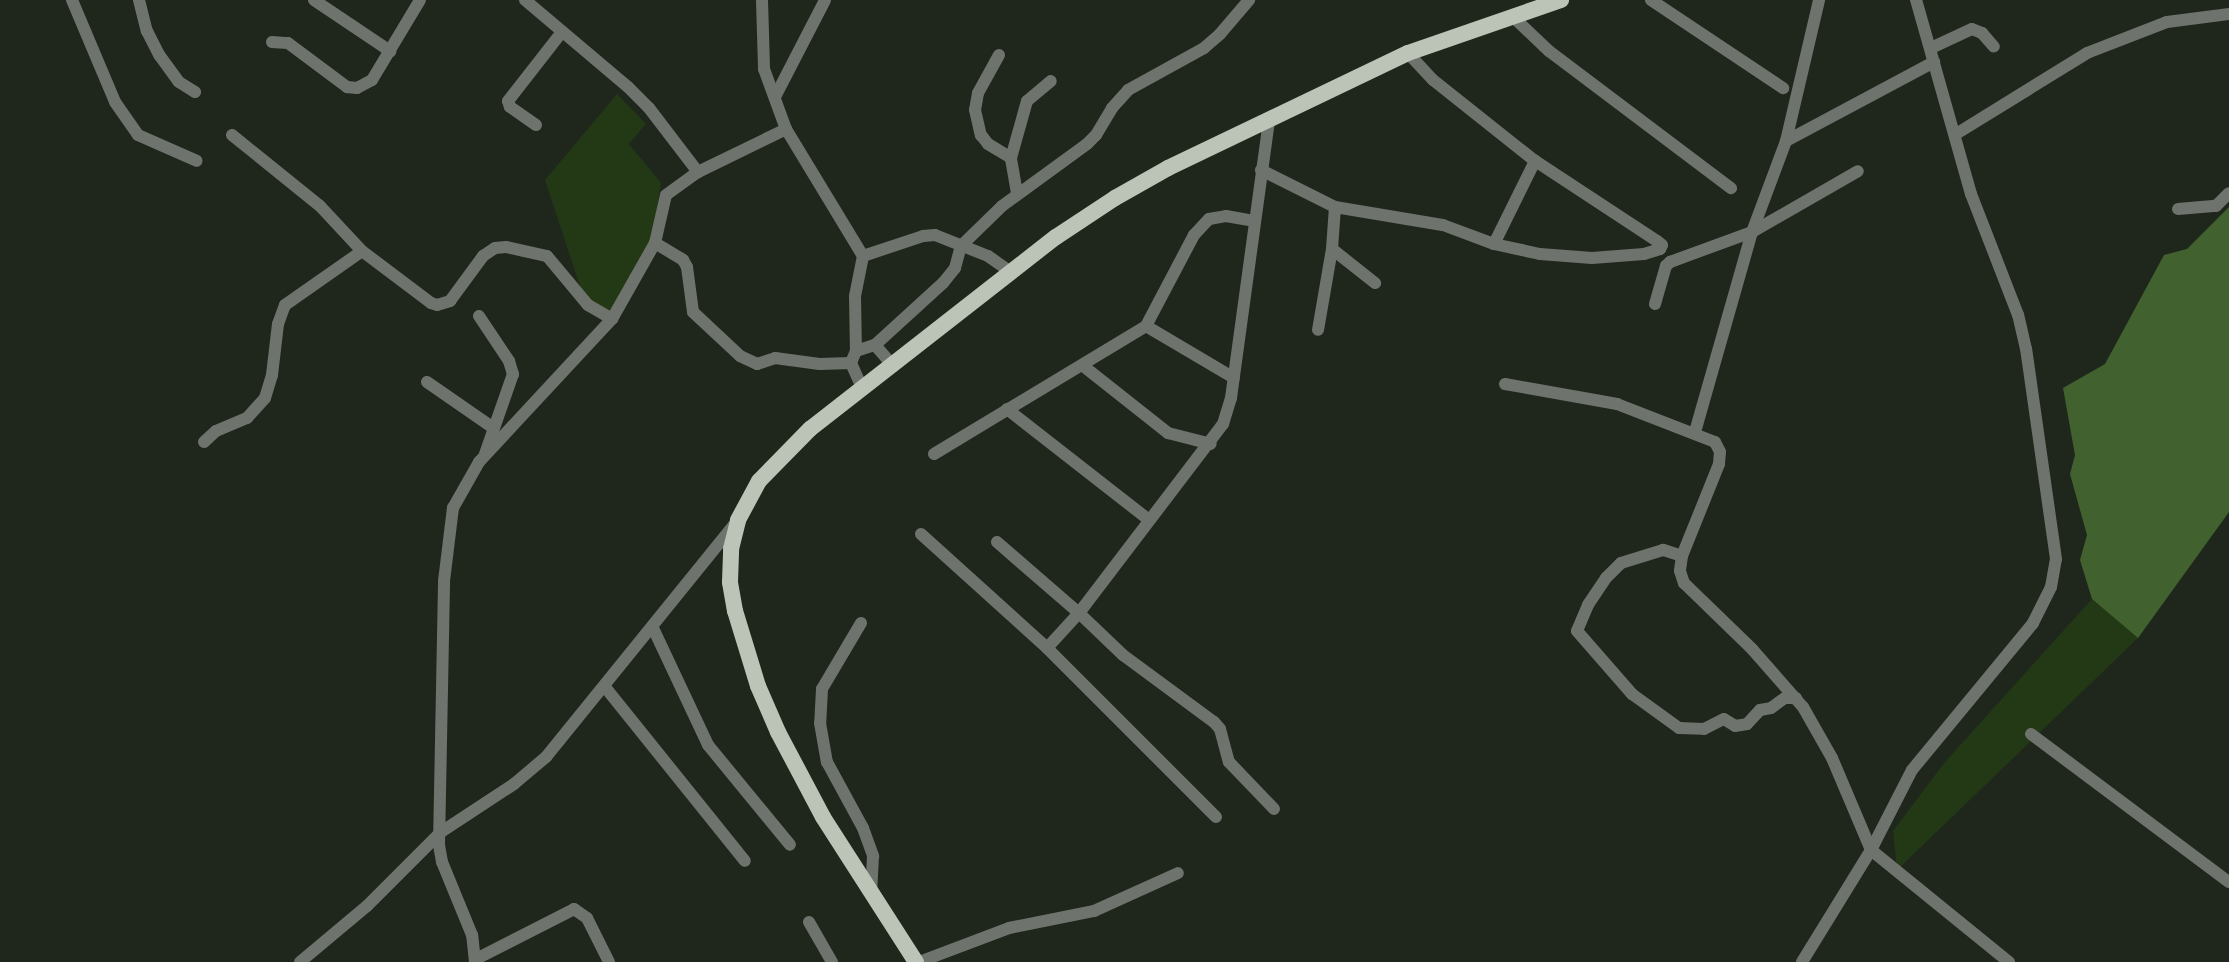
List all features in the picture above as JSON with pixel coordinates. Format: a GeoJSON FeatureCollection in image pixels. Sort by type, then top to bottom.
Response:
{"type":"FeatureCollection","features":[{"type":"Feature","properties":{"kind":"main road"},"geometry":{"type":"LineString","coordinates":[[917,962],[801,779],[758,686],[735,611],[730,582],[731,550],[738,520],[759,481],[810,429],[1011,272],[1115,198],[1408,53],[1561,0]]}},
{"type":"Feature","properties":{"kind":"street"},"geometry":{"type":"LineString","coordinates":[[72,0],[115,102],[138,135],[197,161]]}},
{"type":"Feature","properties":{"kind":"street"},"geometry":{"type":"LineString","coordinates":[[139,0],[147,31],[160,56],[179,82],[195,92]]}},
{"type":"Feature","properties":{"kind":"street"},"geometry":{"type":"LineString","coordinates":[[314,0],[390,51]]}},
{"type":"Feature","properties":{"kind":"street"},"geometry":{"type":"LineString","coordinates":[[272,42],[288,43],[347,87],[356,88],[372,80],[420,0]]}},
{"type":"Feature","properties":{"kind":"street"},"geometry":{"type":"LineString","coordinates":[[525,0],[642,101],[698,172]]}},
{"type":"Feature","properties":{"kind":"street"},"geometry":{"type":"LineString","coordinates":[[762,0],[764,69],[786,130],[863,256],[855,296],[856,351],[851,363],[862,388]]}},
{"type":"Feature","properties":{"kind":"street"},"geometry":{"type":"LineString","coordinates":[[775,97],[825,0]]}},
{"type":"Feature","properties":{"kind":"street"},"geometry":{"type":"LineString","coordinates":[[856,351],[875,345],[943,283],[955,268],[961,246],[1017,193],[1087,144],[1128,90],[1204,48],[1249,0]]}},
{"type":"Feature","properties":{"kind":"street"},"geometry":{"type":"LineString","coordinates":[[1651,0],[1783,88]]}},
{"type":"Feature","properties":{"kind":"street"},"geometry":{"type":"LineString","coordinates":[[1695,432],[1752,232],[1786,141],[1819,0]]}},
{"type":"Feature","properties":{"kind":"street"},"geometry":{"type":"LineString","coordinates":[[1802,962],[1871,850],[1912,770],[2033,623],[2051,587],[2056,559],[2026,349],[2007,284],[1971,194],[1916,0]]}},
{"type":"Feature","properties":{"kind":"street"},"geometry":{"type":"LineString","coordinates":[[1956,134],[2087,52],[2167,22],[2229,14]]}},
{"type":"Feature","properties":{"kind":"street"},"geometry":{"type":"LineString","coordinates":[[1512,16],[1549,51],[1731,188]]}},
{"type":"Feature","properties":{"kind":"street"},"geometry":{"type":"LineString","coordinates":[[1931,48],[1972,29],[1982,33],[1994,47]]}},
{"type":"Feature","properties":{"kind":"street"},"geometry":{"type":"LineString","coordinates":[[536,125],[510,107],[508,101],[562,32]]}},
{"type":"Feature","properties":{"kind":"street"},"geometry":{"type":"LineString","coordinates":[[1261,170],[1335,207],[1443,225],[1493,244],[1540,254],[1592,258],[1644,254],[1660,249],[1662,245],[1657,241],[1535,161],[1433,80],[1408,53]]}},
{"type":"Feature","properties":{"kind":"street"},"geometry":{"type":"LineString","coordinates":[[999,55],[978,93],[975,110],[981,135],[988,144],[1011,158]]}},
{"type":"Feature","properties":{"kind":"street"},"geometry":{"type":"LineString","coordinates":[[1786,141],[1934,62]]}},
{"type":"Feature","properties":{"kind":"street"},"geometry":{"type":"LineString","coordinates":[[1017,193],[1011,158],[1027,101],[1051,81]]}},
{"type":"Feature","properties":{"kind":"street"},"geometry":{"type":"LineString","coordinates":[[1048,648],[1079,613],[1211,444],[1228,412],[1269,120]]}},
{"type":"Feature","properties":{"kind":"street"},"geometry":{"type":"LineString","coordinates":[[609,962],[587,918],[574,909],[475,961],[472,935],[440,854],[443,625],[449,523],[458,495],[484,456],[612,319],[655,243],[666,195],[677,184],[698,172],[786,130]]}},
{"type":"Feature","properties":{"kind":"street"},"geometry":{"type":"LineString","coordinates":[[232,135],[320,206],[362,251],[437,305],[455,296],[489,251],[506,247],[541,253],[551,260],[587,305],[612,319]]}},
{"type":"Feature","properties":{"kind":"street"},"geometry":{"type":"LineString","coordinates":[[1493,244],[1535,161]]}},
{"type":"Feature","properties":{"kind":"street"},"geometry":{"type":"LineString","coordinates":[[1655,304],[1665,267],[1670,262],[1752,232],[1858,172]]}},
{"type":"Feature","properties":{"kind":"street"},"geometry":{"type":"LineString","coordinates":[[2178,209],[2217,206],[2229,193]]}},
{"type":"Feature","properties":{"kind":"street"},"geometry":{"type":"LineString","coordinates":[[1318,330],[1332,249],[1335,207]]}},
{"type":"Feature","properties":{"kind":"street"},"geometry":{"type":"LineString","coordinates":[[934,454],[1146,326],[1202,225],[1209,219],[1226,216],[1254,221]]}},
{"type":"Feature","properties":{"kind":"street"},"geometry":{"type":"LineString","coordinates":[[863,256],[923,236],[935,235],[988,256],[1011,272]]}},
{"type":"Feature","properties":{"kind":"street"},"geometry":{"type":"LineString","coordinates":[[655,243],[683,260],[687,267],[693,312],[740,356],[757,364],[775,358],[820,364],[851,363]]}},
{"type":"Feature","properties":{"kind":"street"},"geometry":{"type":"LineString","coordinates":[[1332,249],[1375,283]]}},
{"type":"Feature","properties":{"kind":"street"},"geometry":{"type":"LineString","coordinates":[[204,442],[216,431],[247,418],[265,398],[272,376],[278,324],[285,305],[362,251]]}},
{"type":"Feature","properties":{"kind":"street"},"geometry":{"type":"LineString","coordinates":[[479,316],[509,361],[513,374],[492,427],[484,456]]}},
{"type":"Feature","properties":{"kind":"street"},"geometry":{"type":"LineString","coordinates":[[1146,326],[1234,378]]}},
{"type":"Feature","properties":{"kind":"street"},"geometry":{"type":"LineString","coordinates":[[875,345],[892,366]]}},
{"type":"Feature","properties":{"kind":"street"},"geometry":{"type":"LineString","coordinates":[[1082,365],[1168,433],[1211,444]]}},
{"type":"Feature","properties":{"kind":"street"},"geometry":{"type":"LineString","coordinates":[[427,382],[492,427]]}},
{"type":"Feature","properties":{"kind":"street"},"geometry":{"type":"LineString","coordinates":[[1505,384],[1617,404],[1715,442],[1720,452],[1719,464],[1682,556],[1680,571],[1684,583],[1796,698],[1817,729],[1871,850],[2009,962]]}},
{"type":"Feature","properties":{"kind":"street"},"geometry":{"type":"LineString","coordinates":[[1007,409],[1149,520]]}},
{"type":"Feature","properties":{"kind":"street"},"geometry":{"type":"LineString","coordinates":[[300,962],[367,906],[441,832],[531,771],[563,739],[738,520]]}},
{"type":"Feature","properties":{"kind":"street"},"geometry":{"type":"LineString","coordinates":[[921,534],[1048,648],[1216,817]]}},
{"type":"Feature","properties":{"kind":"street"},"geometry":{"type":"LineString","coordinates":[[997,542],[1133,664],[1214,722],[1220,729],[1229,762],[1274,810]]}},
{"type":"Feature","properties":{"kind":"street"},"geometry":{"type":"LineString","coordinates":[[1682,556],[1663,550],[1621,563],[1606,578],[1588,605],[1577,631],[1632,694],[1678,728],[1705,729],[1724,719],[1735,726],[1747,724],[1760,710],[1771,708],[1785,698],[1796,698]]}},
{"type":"Feature","properties":{"kind":"street"},"geometry":{"type":"LineString","coordinates":[[861,623],[822,689],[820,723],[827,762],[863,828],[873,856],[871,892]]}},
{"type":"Feature","properties":{"kind":"street"},"geometry":{"type":"LineString","coordinates":[[653,628],[708,745],[789,845]]}},
{"type":"Feature","properties":{"kind":"street"},"geometry":{"type":"LineString","coordinates":[[605,687],[745,861]]}},
{"type":"Feature","properties":{"kind":"street"},"geometry":{"type":"LineString","coordinates":[[2031,734],[2229,882]]}},
{"type":"Feature","properties":{"kind":"street"},"geometry":{"type":"LineString","coordinates":[[917,962],[1009,928],[1094,911],[1178,873]]}},
{"type":"Feature","properties":{"kind":"street"},"geometry":{"type":"LineString","coordinates":[[808,922],[832,962]]}},
{"type":"Feature","properties":{"kind":"green space"},"geometry":{"type":"Polygon","coordinates":[[[617,94],[646,124],[629,144],[661,183],[652,240],[611,313],[583,295],[545,180],[617,94]]]}},
{"type":"Feature","properties":{"kind":"green space"},"geometry":{"type":"Polygon","coordinates":[[[2229,207],[2229,512],[2138,638],[2092,599],[2080,560],[2087,535],[2070,474],[2075,455],[2063,388],[2105,364],[2164,255],[2187,249],[2229,207]]]}},
{"type":"Feature","properties":{"kind":"green space"},"geometry":{"type":"Polygon","coordinates":[[[2092,599],[2138,638],[1897,870],[1893,831],[1945,762],[2092,599]]]}}]}
